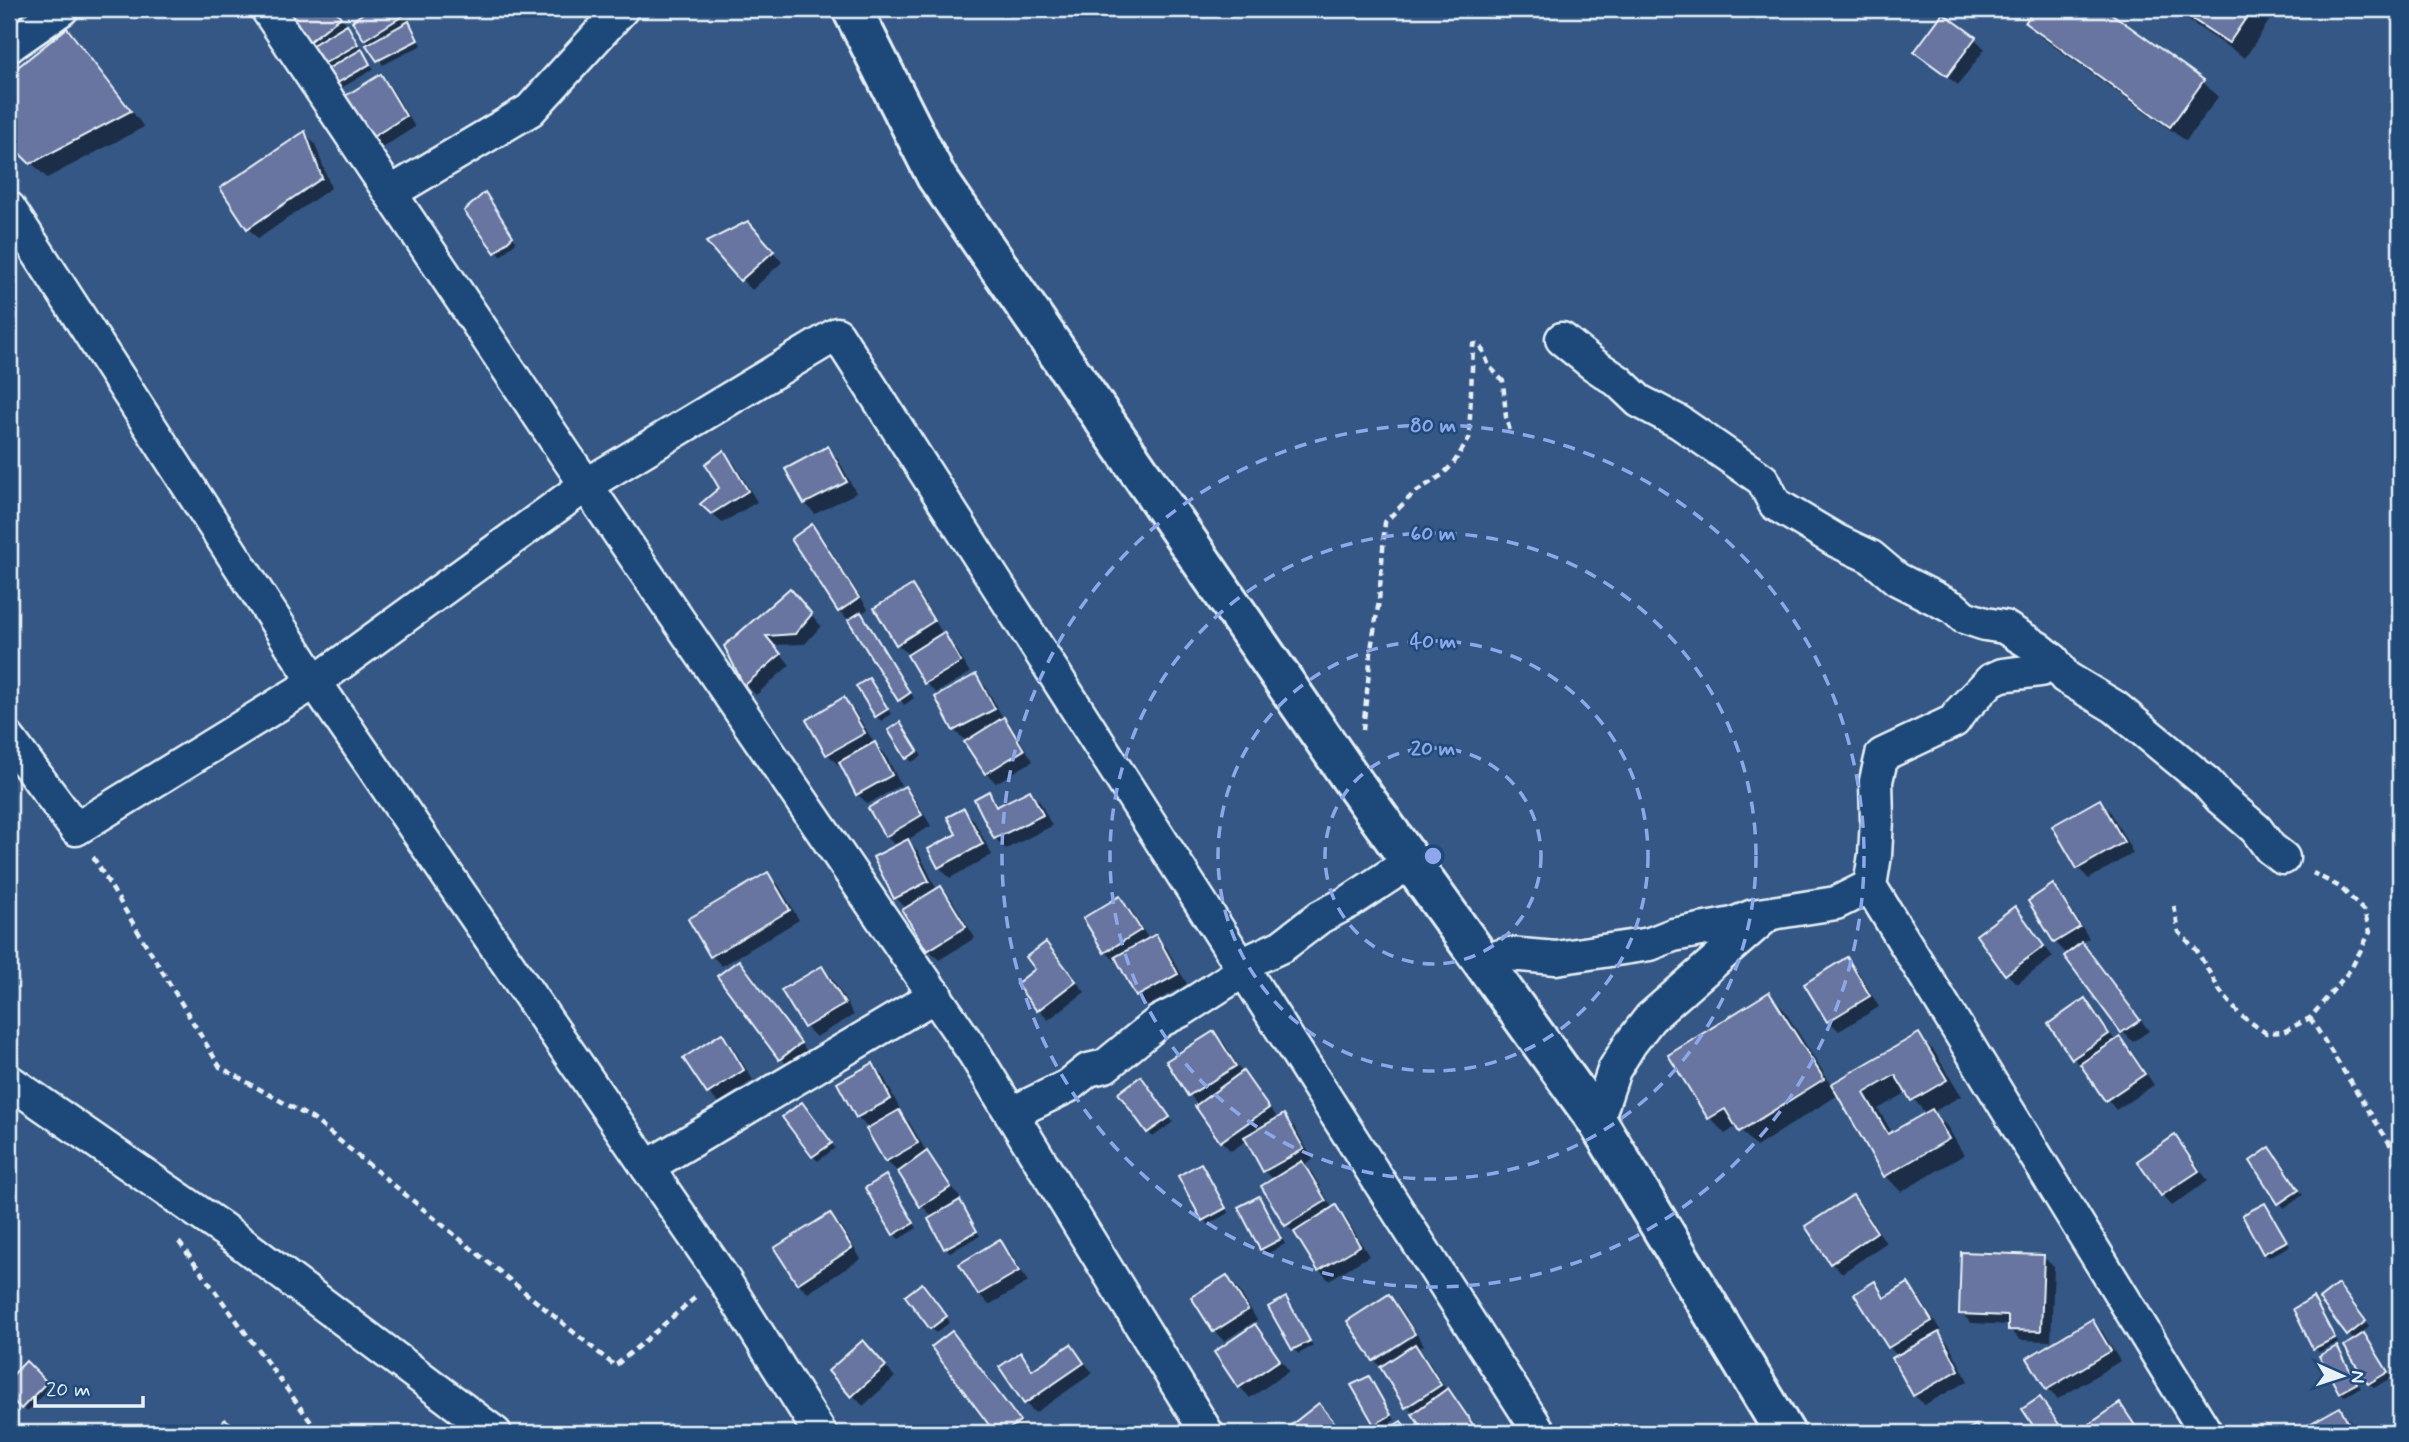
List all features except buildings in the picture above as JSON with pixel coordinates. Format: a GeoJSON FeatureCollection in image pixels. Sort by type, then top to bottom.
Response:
{"type":"FeatureCollection","features":[{"type":"Feature","properties":{"kind":"street"},"geometry":{"type":"LineString","coordinates":[[9,46],[62,9]]}},
{"type":"Feature","properties":{"kind":"street"},"geometry":{"type":"LineString","coordinates":[[267,9],[586,485],[936,995],[1012,1113],[1208,1433]]}},
{"type":"Feature","properties":{"kind":"street"},"geometry":{"type":"LineString","coordinates":[[390,193],[530,110],[622,9]]}},
{"type":"Feature","properties":{"kind":"street"},"geometry":{"type":"LineString","coordinates":[[852,9],[936,176],[1354,783],[1597,1121],[1778,1431]]}},
{"type":"Feature","properties":{"kind":"street"},"geometry":{"type":"LineString","coordinates":[[9,208],[315,682],[721,1276],[820,1433]]}},
{"type":"Feature","properties":{"kind":"street"},"geometry":{"type":"LineString","coordinates":[[9,739],[76,829],[315,682],[586,485],[836,334],[1540,1433]]}},
{"type":"Feature","properties":{"kind":"street"},"geometry":{"type":"LineString","coordinates":[[1562,339],[1618,381],[1639,401],[1679,422],[1720,453],[1763,480],[1775,504],[1837,541],[1871,557],[1897,579],[1954,608],[1964,617],[2004,627],[2038,648],[2053,660],[2066,677],[2115,707],[2207,783],[2283,858]]}},
{"type":"Feature","properties":{"kind":"street"},"geometry":{"type":"LineString","coordinates":[[2053,660],[2041,670],[1991,680],[1954,722],[1882,755],[1876,781],[1876,845],[1870,886],[2206,1433]]}},
{"type":"Feature","properties":{"kind":"street"},"geometry":{"type":"LineString","coordinates":[[1012,1113],[1068,1086],[1088,1070],[1105,1066],[1160,1021],[1191,1004],[1256,958],[1282,946],[1320,917],[1349,902],[1410,862]]}},
{"type":"Feature","properties":{"kind":"street"},"geometry":{"type":"LineString","coordinates":[[1482,961],[1508,954],[1556,958],[1650,944],[1672,935],[1836,903],[1870,886]]}},
{"type":"Feature","properties":{"kind":"street"},"geometry":{"type":"LineString","coordinates":[[1597,1121],[1614,1070],[1650,1018],[1769,914]]}},
{"type":"Feature","properties":{"kind":"street"},"geometry":{"type":"LineString","coordinates":[[647,1167],[936,995]]}},
{"type":"Feature","properties":{"kind":"street"},"geometry":{"type":"LineString","coordinates":[[9,1081],[224,1230],[495,1433]]}},
{"type":"Feature","properties":{"kind":"path"},"geometry":{"type":"LineString","coordinates":[[1354,783],[1379,601],[1385,522],[1414,493],[1442,475],[1453,464],[1469,439],[1473,345],[1481,346],[1489,366],[1503,381],[1510,431]]}},
{"type":"Feature","properties":{"kind":"path"},"geometry":{"type":"LineString","coordinates":[[76,829],[220,1068],[313,1119],[615,1366],[721,1276]]}},
{"type":"Feature","properties":{"kind":"path"},"geometry":{"type":"LineString","coordinates":[[2174,906],[2179,932],[2197,951],[2220,990],[2241,1015],[2266,1033],[2283,1032],[2309,1018],[2351,969],[2370,932],[2364,911],[2340,887],[2283,858]]}},
{"type":"Feature","properties":{"kind":"path"},"geometry":{"type":"LineString","coordinates":[[2309,1018],[2400,1160]]}},
{"type":"Feature","properties":{"kind":"path"},"geometry":{"type":"LineString","coordinates":[[172,1233],[319,1433]]}}]}
